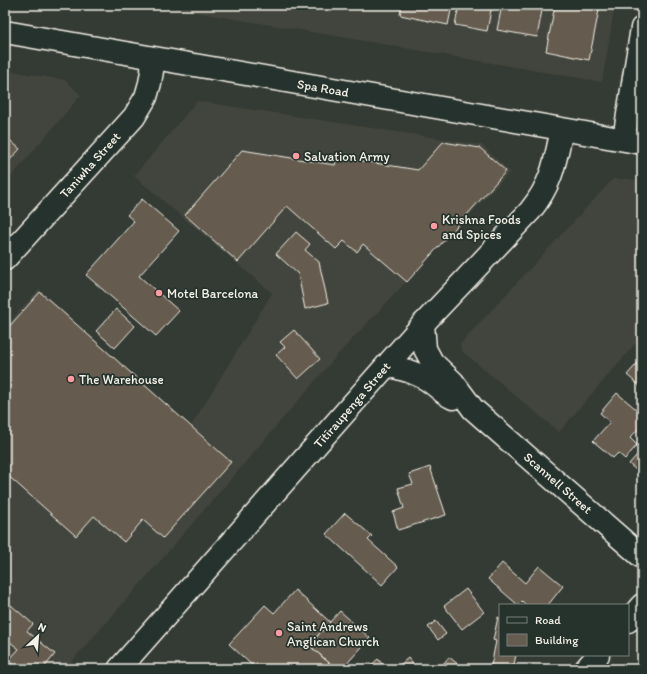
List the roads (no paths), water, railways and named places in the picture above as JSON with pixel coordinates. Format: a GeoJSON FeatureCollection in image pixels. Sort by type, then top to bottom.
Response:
{"type":"FeatureCollection","features":[{"type":"Feature","properties":{"kind":"main road"},"geometry":{"type":"LineString","coordinates":[[633,141],[642,28]]}},
{"type":"Feature","properties":{"kind":"main road","name":"Spa Road"},"geometry":{"type":"LineString","coordinates":[[5,32],[633,141]]}},
{"type":"Feature","properties":{"kind":"main road","name":"Taniwha Street"},"geometry":{"type":"LineString","coordinates":[[5,259],[134,117],[146,97],[154,59]]}},
{"type":"Feature","properties":{"kind":"main road","name":"Tītīraupenga Street"},"geometry":{"type":"LineString","coordinates":[[119,669],[423,324],[537,203],[551,176],[562,129]]}},
{"type":"Feature","properties":{"kind":"main road","name":"Scannell Street"},"geometry":{"type":"LineString","coordinates":[[423,324],[426,349],[432,362],[453,382],[473,409],[642,557]]}},
{"type":"Feature","properties":{"kind":"main road","name":"Scannell Street"},"geometry":{"type":"LineString","coordinates":[[387,365],[420,376],[432,383],[444,394],[473,409]]}},
{"type":"Feature","properties":{"kind":"main road"},"geometry":{"type":"LineString","coordinates":[[629,620],[642,605]]}},
{"type":"Feature","properties":{"kind":"main road"},"geometry":{"type":"LineString","coordinates":[[586,669],[597,656]]}},
{"type":"Feature","properties":{"kind":"place","name":"Salvation Army"},"geometry":{"type":"Point","coordinates":[296,156]}},
{"type":"Feature","properties":{"kind":"place","name":"Krishna Foods and Spices"},"geometry":{"type":"Point","coordinates":[434,226]}},
{"type":"Feature","properties":{"kind":"place","name":"Motel Barcelona"},"geometry":{"type":"Point","coordinates":[159,293]}},
{"type":"Feature","properties":{"kind":"place","name":"The Warehouse"},"geometry":{"type":"Point","coordinates":[71,379]}},
{"type":"Feature","properties":{"kind":"place","name":"Saint Andrews Anglican Church"},"geometry":{"type":"Point","coordinates":[279,633]}}]}
